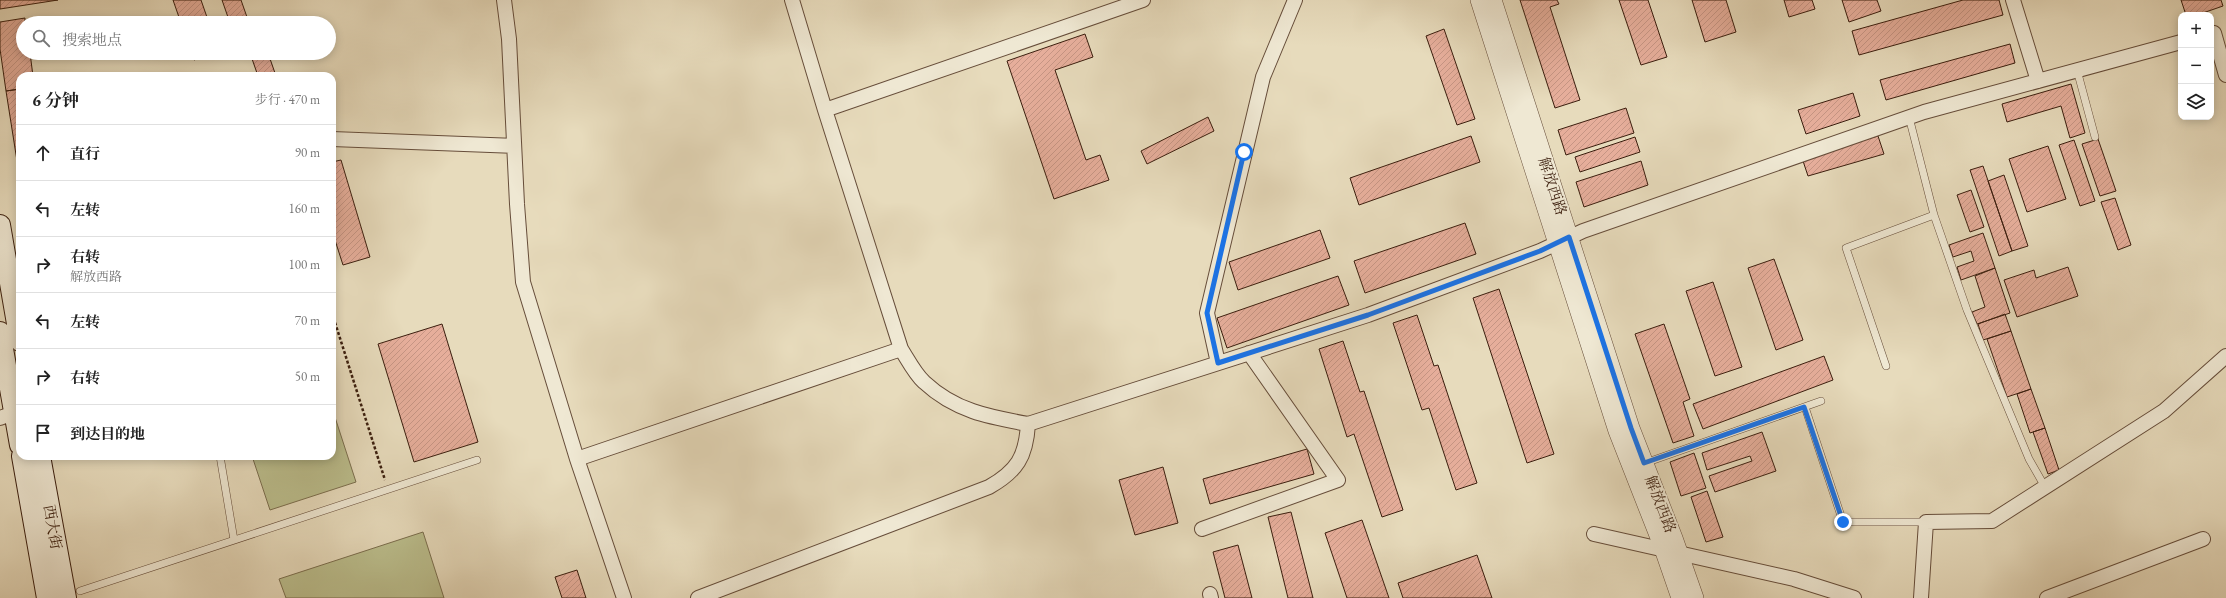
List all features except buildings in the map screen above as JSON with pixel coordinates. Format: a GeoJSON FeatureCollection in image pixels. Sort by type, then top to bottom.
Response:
{"type":"FeatureCollection","features":[{"type":"Feature","properties":{"kind":"main road"},"geometry":{"type":"LineString","coordinates":[[0,225],[16,318]]}},
{"type":"Feature","properties":{"kind":"main road"},"geometry":{"type":"LineString","coordinates":[[0,332],[7,416],[16,436]]}},
{"type":"Feature","properties":{"kind":"main road","name":"西大街"},"geometry":{"type":"LineString","coordinates":[[23,460],[47,598]]}},
{"type":"Feature","properties":{"kind":"main road","name":"西大街"},"geometry":{"type":"LineString","coordinates":[[41,460],[73,595]]}},
{"type":"Feature","properties":{"kind":"street"},"geometry":{"type":"LineString","coordinates":[[504,0],[509,39],[523,282],[578,459],[624,598]]}},
{"type":"Feature","properties":{"kind":"street"},"geometry":{"type":"LineString","coordinates":[[792,0],[825,110],[901,349],[923,382],[954,405],[991,418],[1028,424],[1368,315],[1563,240],[1909,117],[2178,43]]}},
{"type":"Feature","properties":{"kind":"street"},"geometry":{"type":"LineString","coordinates":[[825,110],[1143,0]]}},
{"type":"Feature","properties":{"kind":"street"},"geometry":{"type":"LineString","coordinates":[[1218,363],[1207,313],[1263,77],[1295,0]]}},
{"type":"Feature","properties":{"kind":"street","name":"解放西路"},"geometry":{"type":"LineString","coordinates":[[1479,0],[1563,240],[1644,463],[1671,551],[1680,598]]}},
{"type":"Feature","properties":{"kind":"street","name":"解放西路"},"geometry":{"type":"LineString","coordinates":[[1493,0],[1617,430],[1671,551],[1695,598]]}},
{"type":"Feature","properties":{"kind":"street"},"geometry":{"type":"LineString","coordinates":[[2013,0],[2038,81]]}},
{"type":"Feature","properties":{"kind":"street"},"geometry":{"type":"LineString","coordinates":[[2217,32],[2226,75]]}},
{"type":"Feature","properties":{"kind":"street"},"geometry":{"type":"LineString","coordinates":[[336,139],[514,146]]}},
{"type":"Feature","properties":{"kind":"street"},"geometry":{"type":"LineString","coordinates":[[578,459],[901,349]]}},
{"type":"Feature","properties":{"kind":"street"},"geometry":{"type":"LineString","coordinates":[[1202,529],[1338,480],[1249,353]]}},
{"type":"Feature","properties":{"kind":"street"},"geometry":{"type":"LineString","coordinates":[[1921,598],[1926,522],[1992,521],[2164,411],[2226,356]]}},
{"type":"Feature","properties":{"kind":"street"},"geometry":{"type":"LineString","coordinates":[[698,598],[989,487],[1006,477],[1019,462],[1027,444],[1028,424]]}},
{"type":"Feature","properties":{"kind":"street"},"geometry":{"type":"LineString","coordinates":[[1594,534],[1794,579],[1854,598]]}},
{"type":"Feature","properties":{"kind":"street"},"geometry":{"type":"LineString","coordinates":[[2047,598],[2203,539]]}},
{"type":"Feature","properties":{"kind":"lane"},"geometry":{"type":"LineString","coordinates":[[2077,70],[2096,136]]}},
{"type":"Feature","properties":{"kind":"lane"},"geometry":{"type":"LineString","coordinates":[[1909,117],[1934,215],[1967,310],[2029,459],[2045,487]]}},
{"type":"Feature","properties":{"kind":"lane"},"geometry":{"type":"LineString","coordinates":[[1886,366],[1846,248],[1934,215]]}},
{"type":"Feature","properties":{"kind":"lane"},"geometry":{"type":"LineString","coordinates":[[1644,463],[1822,401]]}},
{"type":"Feature","properties":{"kind":"lane"},"geometry":{"type":"LineString","coordinates":[[1804,407],[1843,522],[1926,522]]}},
{"type":"Feature","properties":{"kind":"lane"},"geometry":{"type":"LineString","coordinates":[[221,460],[234,540]]}},
{"type":"Feature","properties":{"kind":"lane"},"geometry":{"type":"LineString","coordinates":[[73,595],[477,460]]}},
{"type":"Feature","properties":{"kind":"path"},"geometry":{"type":"LineString","coordinates":[[336,326],[388,489]]}},
{"type":"Feature","properties":{"kind":"green space"},"geometry":{"type":"Polygon","coordinates":[[[336,420],[356,482],[270,510],[253,460],[336,460],[336,420]]]}},
{"type":"Feature","properties":{"kind":"green space"},"geometry":{"type":"Polygon","coordinates":[[[423,532],[444,598],[286,598],[279,579],[423,532]]]}},
{"type":"Feature","properties":{"kind":"route"},"geometry":{"type":"LineString","coordinates":[[1244,152],[1207,313],[1218,363],[1368,315],[1540,251],[1569,237],[1631,428],[1644,463],[1804,407],[1843,522]]}}]}
